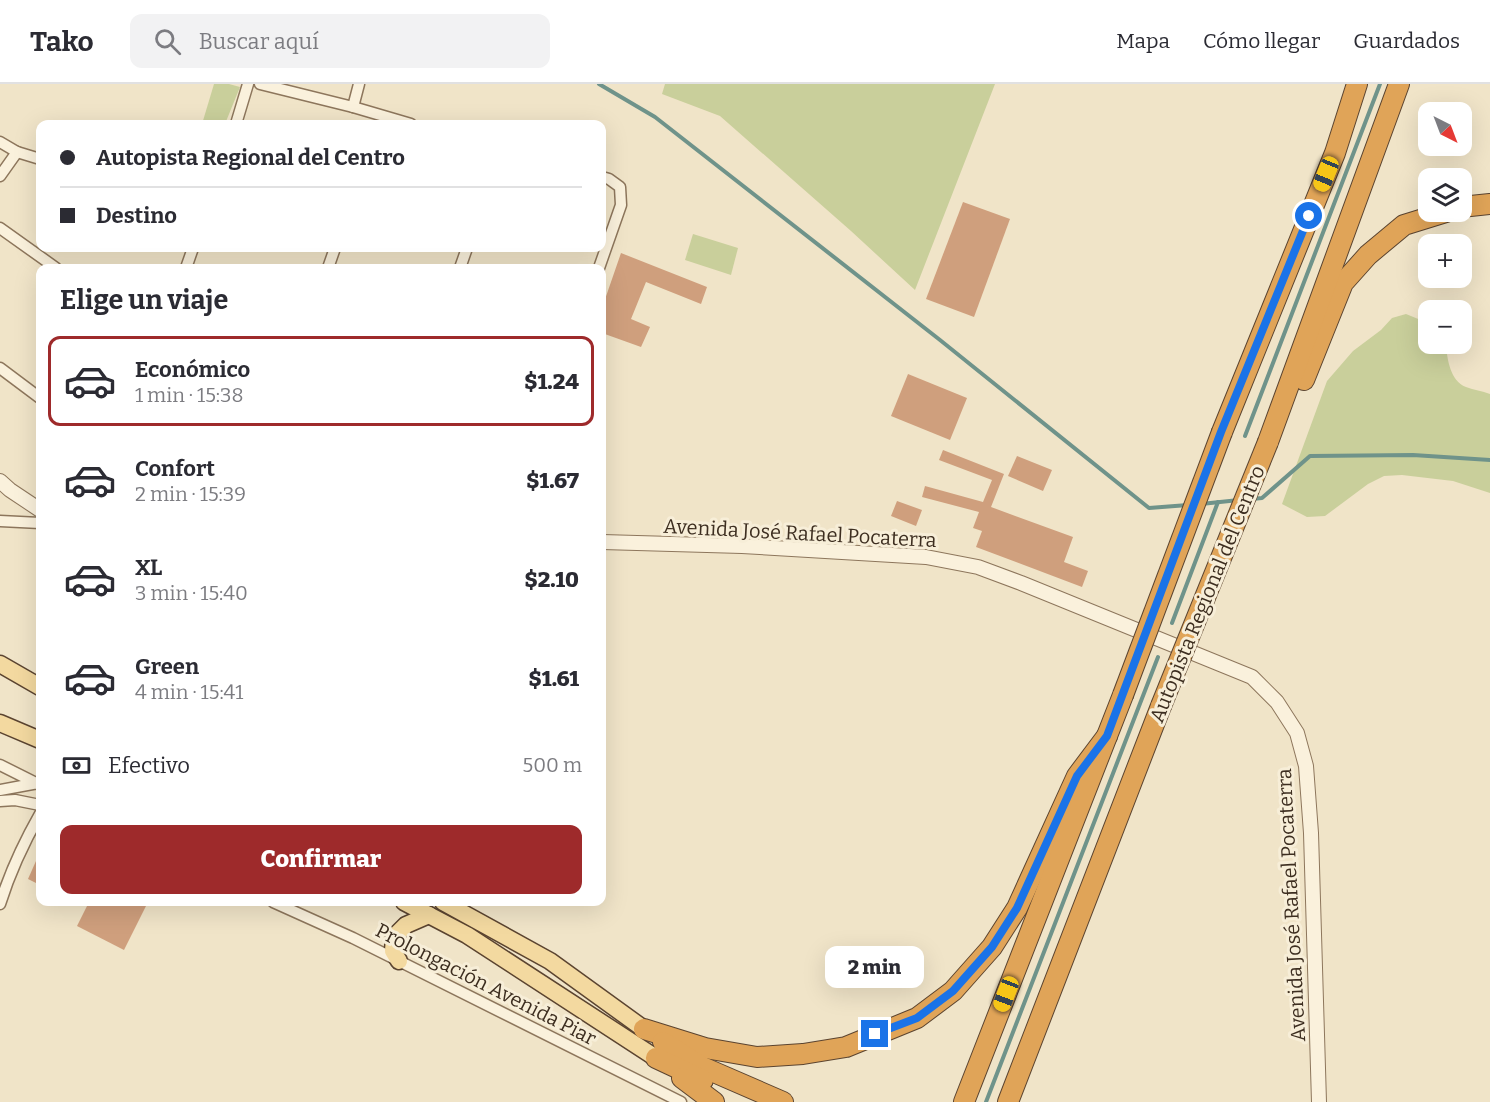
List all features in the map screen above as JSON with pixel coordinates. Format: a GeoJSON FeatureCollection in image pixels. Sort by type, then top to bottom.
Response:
{"type":"FeatureCollection","features":[{"type":"Feature","properties":{"kind":"highway","name":"Autopista Regional del Centro"},"geometry":{"type":"LineString","coordinates":[[964,1102],[1123,695],[1221,432],[1335,153],[1357,84]]}},
{"type":"Feature","properties":{"kind":"highway","name":"Autopista Regional del Centro"},"geometry":{"type":"LineString","coordinates":[[1008,1102],[1161,706],[1271,434],[1399,84]]}},
{"type":"Feature","properties":{"kind":"highway"},"geometry":{"type":"LineString","coordinates":[[1472,206],[1490,204]]}},
{"type":"Feature","properties":{"kind":"highway"},"geometry":{"type":"LineString","coordinates":[[1271,434],[1296,400],[1342,283],[1368,255],[1404,225],[1418,221]]}},
{"type":"Feature","properties":{"kind":"highway"},"geometry":{"type":"LineString","coordinates":[[644,1029],[705,1048],[757,1057],[804,1054],[846,1047],[917,1018],[953,991],[992,947],[1017,908],[1077,776],[1107,736]]}},
{"type":"Feature","properties":{"kind":"highway"},"geometry":{"type":"LineString","coordinates":[[644,1029],[700,1066],[783,1102]]}},
{"type":"Feature","properties":{"kind":"highway"},"geometry":{"type":"LineString","coordinates":[[656,1058],[714,1102]]}},
{"type":"Feature","properties":{"kind":"highway"},"geometry":{"type":"LineString","coordinates":[[656,1058],[750,1102]]}},
{"type":"Feature","properties":{"kind":"main road"},"geometry":{"type":"LineString","coordinates":[[0,664],[36,685]]}},
{"type":"Feature","properties":{"kind":"main road"},"geometry":{"type":"LineString","coordinates":[[0,723],[36,738]]}},
{"type":"Feature","properties":{"kind":"main road"},"geometry":{"type":"LineString","coordinates":[[412,906],[467,935],[656,1058]]}},
{"type":"Feature","properties":{"kind":"main road"},"geometry":{"type":"LineString","coordinates":[[450,906],[550,961],[644,1029]]}},
{"type":"Feature","properties":{"kind":"main road"},"geometry":{"type":"LineString","coordinates":[[399,961],[393,951],[394,937],[406,925],[429,915]]}},
{"type":"Feature","properties":{"kind":"street"},"geometry":{"type":"LineString","coordinates":[[237,120],[248,84]]}},
{"type":"Feature","properties":{"kind":"street"},"geometry":{"type":"LineString","coordinates":[[260,84],[353,107],[375,119]]}},
{"type":"Feature","properties":{"kind":"street"},"geometry":{"type":"LineString","coordinates":[[353,107],[359,84]]}},
{"type":"Feature","properties":{"kind":"street"},"geometry":{"type":"LineString","coordinates":[[0,142],[17,152],[36,158]]}},
{"type":"Feature","properties":{"kind":"street"},"geometry":{"type":"LineString","coordinates":[[0,176],[17,152]]}},
{"type":"Feature","properties":{"kind":"street"},"geometry":{"type":"LineString","coordinates":[[606,178],[620,187],[621,205],[606,248]]}},
{"type":"Feature","properties":{"kind":"street"},"geometry":{"type":"LineString","coordinates":[[0,228],[50,264]]}},
{"type":"Feature","properties":{"kind":"street"},"geometry":{"type":"LineString","coordinates":[[0,368],[36,395]]}},
{"type":"Feature","properties":{"kind":"street"},"geometry":{"type":"LineString","coordinates":[[0,481],[36,507]]}},
{"type":"Feature","properties":{"kind":"street"},"geometry":{"type":"LineString","coordinates":[[0,521],[36,523]]}},
{"type":"Feature","properties":{"kind":"street","name":"Avenida José Rafael Pocaterra"},"geometry":{"type":"LineString","coordinates":[[606,542],[742,546],[926,557],[978,567],[1022,582],[1252,677],[1277,702],[1298,733],[1306,766],[1311,833],[1319,1102]]}},
{"type":"Feature","properties":{"kind":"street"},"geometry":{"type":"LineString","coordinates":[[0,765],[36,782]]}},
{"type":"Feature","properties":{"kind":"street"},"geometry":{"type":"LineString","coordinates":[[0,790],[36,784]]}},
{"type":"Feature","properties":{"kind":"street"},"geometry":{"type":"LineString","coordinates":[[0,801],[15,800],[36,805]]}},
{"type":"Feature","properties":{"kind":"street"},"geometry":{"type":"LineString","coordinates":[[0,904],[8,879],[36,821]]}},
{"type":"Feature","properties":{"kind":"street","name":"Prolongación Avenida Piar"},"geometry":{"type":"LineString","coordinates":[[282,906],[399,961],[681,1102]]}},
{"type":"Feature","properties":{"kind":"green space"},"geometry":{"type":"Polygon","coordinates":[[[214,84],[240,87],[227,120],[203,120],[214,84]]]}},
{"type":"Feature","properties":{"kind":"green space"},"geometry":{"type":"Polygon","coordinates":[[[665,84],[995,84],[915,290],[720,116],[662,94],[665,84]]]}},
{"type":"Feature","properties":{"kind":"green space"},"geometry":{"type":"Polygon","coordinates":[[[693,234],[738,248],[731,275],[685,260],[693,234]]]}},
{"type":"Feature","properties":{"kind":"green space"},"geometry":{"type":"Polygon","coordinates":[[[1406,314],[1418,319],[1418,354],[1447,354],[1456,380],[1469,388],[1490,394],[1490,493],[1453,481],[1402,475],[1384,476],[1368,484],[1325,516],[1307,517],[1282,504],[1327,381],[1353,351],[1381,330],[1392,318],[1406,314]]]}},
{"type":"Feature","properties":{"kind":"building"},"geometry":{"type":"Polygon","coordinates":[[[963,202],[1010,219],[974,317],[926,299],[963,202]]]}},
{"type":"Feature","properties":{"kind":"building"},"geometry":{"type":"Polygon","coordinates":[[[621,253],[707,287],[701,304],[646,282],[631,319],[650,327],[641,347],[606,334],[606,296],[621,253]]]}},
{"type":"Feature","properties":{"kind":"building"},"geometry":{"type":"Polygon","coordinates":[[[908,374],[967,398],[950,440],[891,416],[908,374]]]}},
{"type":"Feature","properties":{"kind":"building"},"geometry":{"type":"Polygon","coordinates":[[[943,450],[1004,474],[991,507],[1073,537],[1064,562],[1088,571],[1082,587],[976,547],[982,531],[973,528],[979,512],[922,497],[925,486],[983,502],[992,480],[939,460],[943,450]]]}},
{"type":"Feature","properties":{"kind":"building"},"geometry":{"type":"Polygon","coordinates":[[[1017,456],[1052,470],[1043,491],[1008,476],[1017,456]]]}},
{"type":"Feature","properties":{"kind":"building"},"geometry":{"type":"Polygon","coordinates":[[[897,501],[922,510],[916,526],[891,516],[897,501]]]}},
{"type":"Feature","properties":{"kind":"building"},"geometry":{"type":"Polygon","coordinates":[[[36,861],[36,883],[28,879],[36,861]]]}},
{"type":"Feature","properties":{"kind":"building"},"geometry":{"type":"Polygon","coordinates":[[[87,906],[146,906],[124,950],[77,926],[87,906]]]}},
{"type":"Feature","properties":{"kind":"waterway"},"geometry":{"type":"LineString","coordinates":[[599,84],[655,117],[940,340],[1149,508],[1188,505]]}},
{"type":"Feature","properties":{"kind":"waterway"},"geometry":{"type":"LineString","coordinates":[[1245,436],[1380,84]]}},
{"type":"Feature","properties":{"kind":"waterway"},"geometry":{"type":"LineString","coordinates":[[1252,499],[1262,498],[1310,456],[1413,455],[1490,460]]}},
{"type":"Feature","properties":{"kind":"waterway"},"geometry":{"type":"LineString","coordinates":[[1201,504],[1239,500]]}},
{"type":"Feature","properties":{"kind":"waterway"},"geometry":{"type":"LineString","coordinates":[[1172,623],[1218,502]]}},
{"type":"Feature","properties":{"kind":"waterway"},"geometry":{"type":"LineString","coordinates":[[986,1102],[1158,657]]}},
{"type":"Feature","properties":{"kind":"route"},"geometry":{"type":"LineString","coordinates":[[875,1034],[917,1018],[953,991],[992,947],[1017,908],[1077,776],[1107,736],[1221,432],[1309,216]]}}]}
